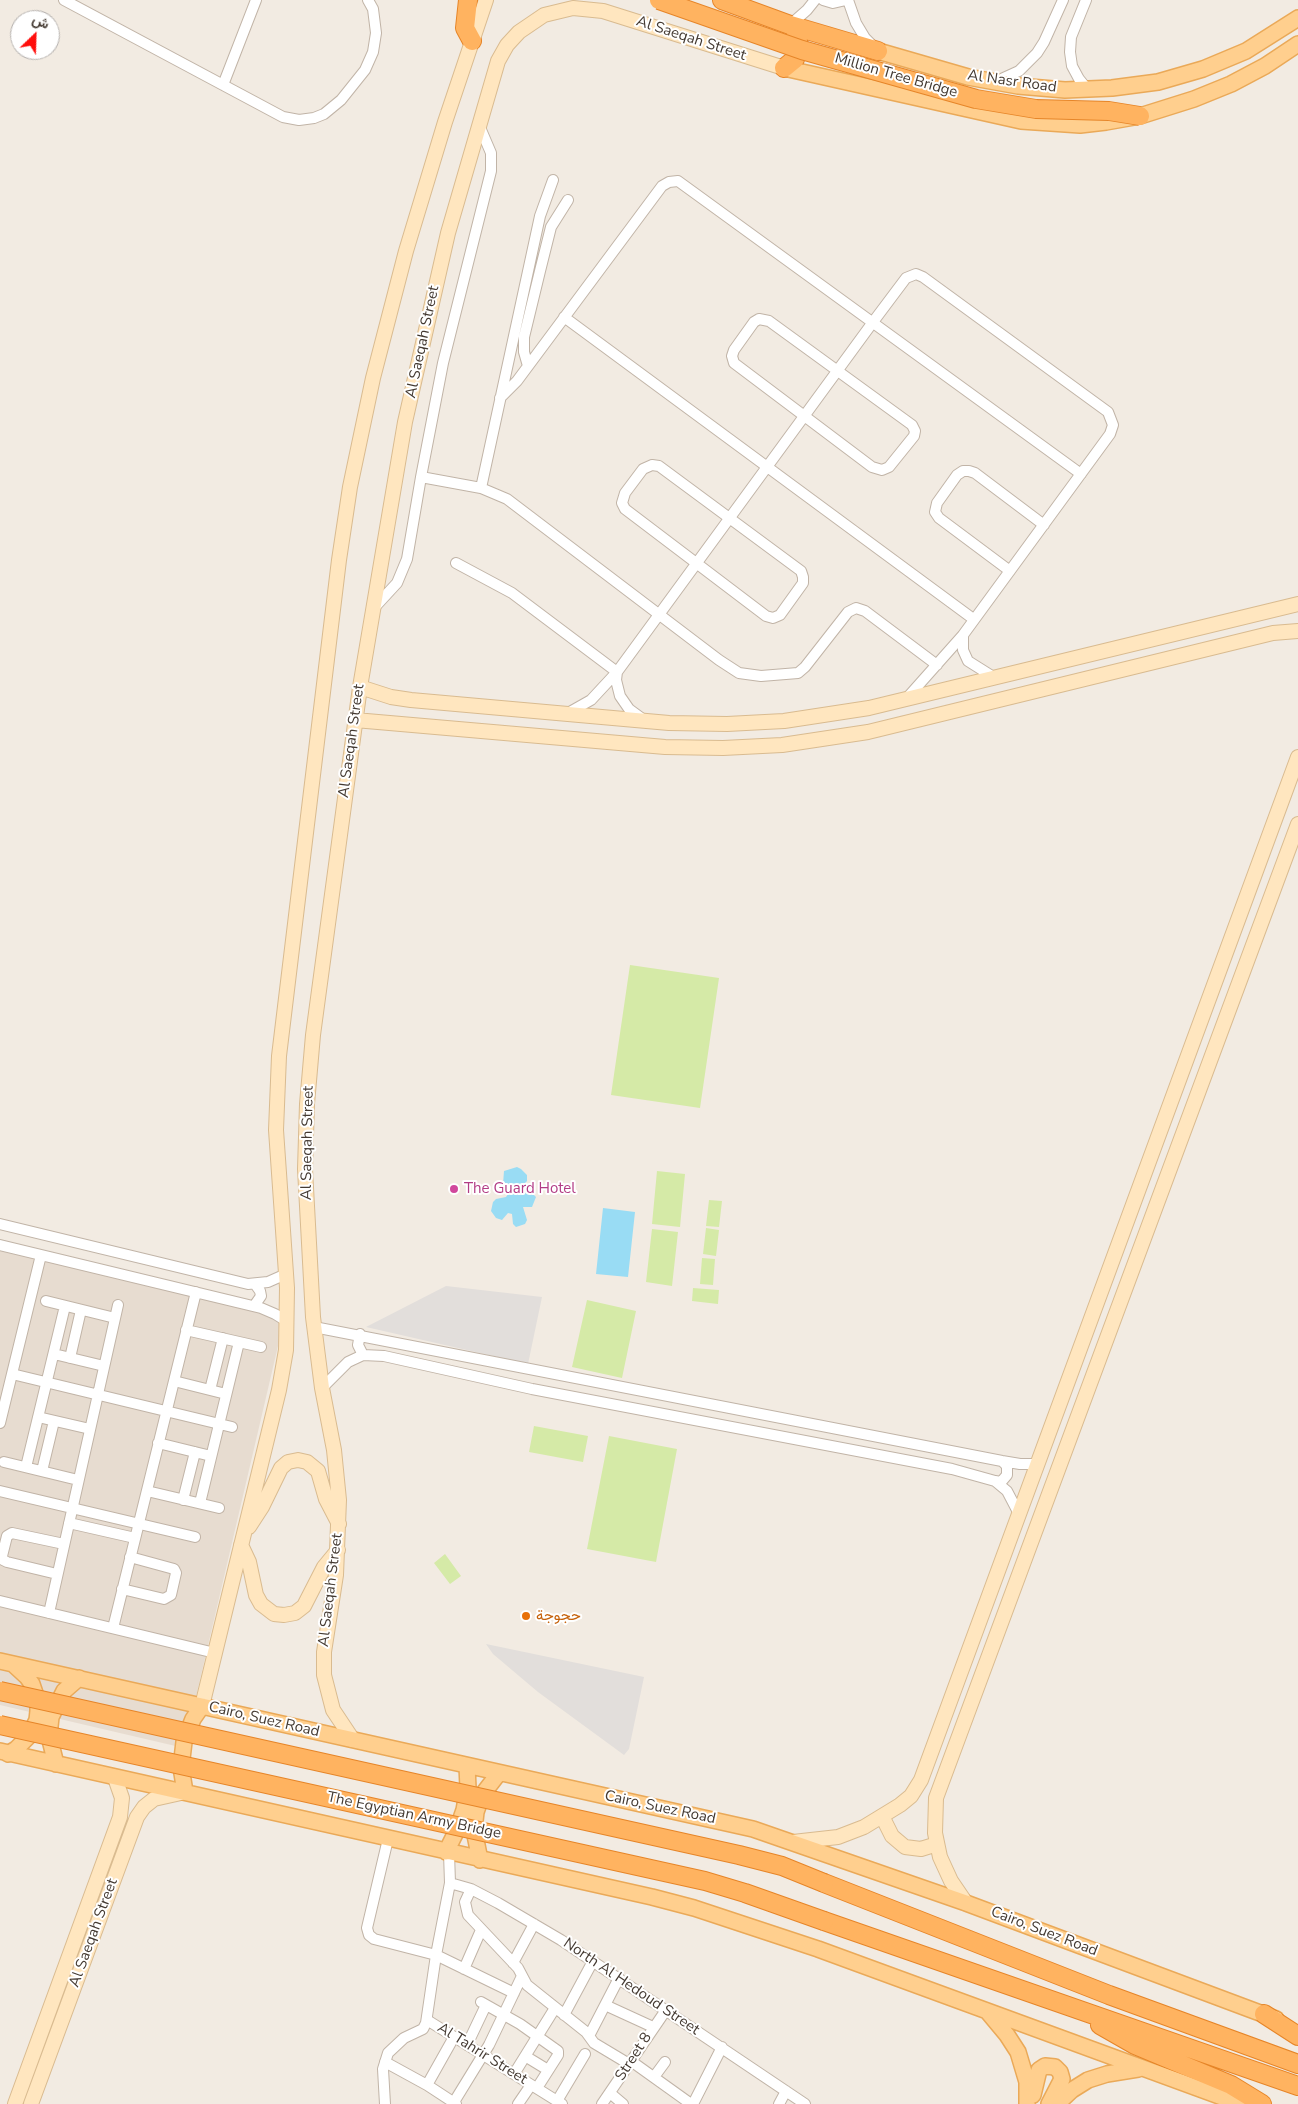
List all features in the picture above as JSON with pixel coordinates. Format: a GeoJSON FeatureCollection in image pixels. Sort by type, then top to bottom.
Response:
{"type":"FeatureCollection","features":[{"type":"Feature","properties":{"kind":"highway"},"geometry":{"type":"LineString","coordinates":[[468,0],[465,28],[472,41]]}},
{"type":"Feature","properties":{"kind":"highway","name":"Million Tree Bridge"},"geometry":{"type":"LineString","coordinates":[[659,0],[802,50],[976,99],[1030,109],[1109,111],[1140,116]]}},
{"type":"Feature","properties":{"kind":"highway","name":"Al Nasr Road"},"geometry":{"type":"LineString","coordinates":[[722,0],[790,25],[878,50]]}},
{"type":"Feature","properties":{"kind":"highway"},"geometry":{"type":"LineString","coordinates":[[784,68],[794,59],[798,52],[798,38],[790,25]]}},
{"type":"Feature","properties":{"kind":"highway"},"geometry":{"type":"LineString","coordinates":[[0,1691],[782,1866],[1109,1996],[1298,2064]]}},
{"type":"Feature","properties":{"kind":"highway","name":"The Egyptian Army Bridge"},"geometry":{"type":"LineString","coordinates":[[0,1725],[705,1881],[761,1898],[1083,2012]]}},
{"type":"Feature","properties":{"kind":"highway"},"geometry":{"type":"LineString","coordinates":[[1083,2012],[1298,2086]]}},
{"type":"Feature","properties":{"kind":"highway"},"geometry":{"type":"LineString","coordinates":[[1083,2012],[1124,2039],[1231,2085],[1262,2104]]}},
{"type":"Feature","properties":{"kind":"highway"},"geometry":{"type":"LineString","coordinates":[[1264,2014],[1298,2036]]}},
{"type":"Feature","properties":{"kind":"main road","name":"Al Nasr Road"},"geometry":{"type":"LineString","coordinates":[[878,50],[942,70],[995,82],[1042,88],[1088,90],[1150,83],[1203,69],[1246,51],[1298,18]]}},
{"type":"Feature","properties":{"kind":"main road"},"geometry":{"type":"LineString","coordinates":[[784,68],[1030,122],[1080,125],[1140,116],[1194,99],[1231,84],[1265,66],[1298,44]]}},
{"type":"Feature","properties":{"kind":"main road"},"geometry":{"type":"LineString","coordinates":[[4,1753],[16,1749],[29,1736],[37,1720],[38,1711],[38,1702],[32,1684],[21,1670],[7,1663]]}},
{"type":"Feature","properties":{"kind":"main road","name":"Cairo, Suez Road"},"geometry":{"type":"LineString","coordinates":[[7,1663],[732,1823],[793,1842],[966,1903],[1298,2027]]}},
{"type":"Feature","properties":{"kind":"main road"},"geometry":{"type":"LineString","coordinates":[[56,1764],[49,1736],[51,1717],[64,1691],[79,1678]]}},
{"type":"Feature","properties":{"kind":"main road"},"geometry":{"type":"LineString","coordinates":[[185,1792],[181,1767],[184,1742],[193,1719],[202,1706]]}},
{"type":"Feature","properties":{"kind":"main road"},"geometry":{"type":"LineString","coordinates":[[4,1753],[652,1897],[719,1916],[777,1934],[1241,2104]]}},
{"type":"Feature","properties":{"kind":"main road"},"geometry":{"type":"LineString","coordinates":[[447,1852],[464,1810],[468,1788],[467,1766]]}},
{"type":"Feature","properties":{"kind":"main road"},"geometry":{"type":"LineString","coordinates":[[480,1860],[474,1830],[476,1812],[482,1794],[499,1773]]}},
{"type":"Feature","properties":{"kind":"main road"},"geometry":{"type":"LineString","coordinates":[[986,2010],[1007,2035],[1018,2052],[1027,2082],[1028,2104]]}},
{"type":"Feature","properties":{"kind":"main road"},"geometry":{"type":"LineString","coordinates":[[1028,2104],[1037,2073],[1048,2065],[1058,2069],[1062,2078],[1049,2104]]}},
{"type":"Feature","properties":{"kind":"main road"},"geometry":{"type":"LineString","coordinates":[[1057,2104],[1072,2090],[1088,2080],[1107,2074],[1140,2068]]}},
{"type":"Feature","properties":{"kind":"street"},"geometry":{"type":"LineString","coordinates":[[64,0],[283,117],[299,120],[314,118],[324,114],[341,100],[365,70],[372,52],[376,33],[373,9],[368,0]]}},
{"type":"Feature","properties":{"kind":"street"},"geometry":{"type":"LineString","coordinates":[[223,85],[256,0]]}},
{"type":"Feature","properties":{"kind":"street","name":"Al Saeqah Street"},"geometry":{"type":"LineString","coordinates":[[202,1706],[279,1390],[286,1350],[288,1322],[286,1274],[277,1155],[280,1056],[344,523],[364,414],[389,314],[425,188],[486,0]]}},
{"type":"Feature","properties":{"kind":"street"},"geometry":{"type":"LineString","coordinates":[[790,25],[815,0]]}},
{"type":"Feature","properties":{"kind":"street"},"geometry":{"type":"LineString","coordinates":[[823,0],[832,3],[847,0],[860,31],[878,50]]}},
{"type":"Feature","properties":{"kind":"street"},"geometry":{"type":"LineString","coordinates":[[995,82],[1018,71],[1037,53],[1063,0]]}},
{"type":"Feature","properties":{"kind":"street"},"geometry":{"type":"LineString","coordinates":[[1086,0],[1071,37],[1070,52],[1072,66],[1088,90]]}},
{"type":"Feature","properties":{"kind":"street","name":"Al Saeqah Street"},"geometry":{"type":"LineString","coordinates":[[353,1740],[333,1710],[324,1675],[324,1652],[333,1599],[339,1525],[334,1450],[322,1388],[314,1327],[305,1169],[307,1104],[314,1026],[355,720],[372,610],[400,449],[424,334],[448,233],[495,69],[507,45],[518,32],[535,20],[563,9],[583,8],[603,11],[784,68]]}},
{"type":"Feature","properties":{"kind":"street"},"geometry":{"type":"LineString","coordinates":[[372,610],[394,588],[403,572],[407,559],[443,363],[491,171],[492,153],[479,125]]}},
{"type":"Feature","properties":{"kind":"street"},"geometry":{"type":"LineString","coordinates":[[481,488],[540,216],[553,180]]}},
{"type":"Feature","properties":{"kind":"street"},"geometry":{"type":"LineString","coordinates":[[500,398],[512,387],[662,186],[673,181],[682,182],[1081,474]]}},
{"type":"Feature","properties":{"kind":"street"},"geometry":{"type":"LineString","coordinates":[[528,366],[524,352],[524,337],[542,262],[551,227],[568,200]]}},
{"type":"Feature","properties":{"kind":"street"},"geometry":{"type":"LineString","coordinates":[[567,714],[591,700],[617,672],[906,278],[912,275],[920,275],[1108,412],[1113,422],[1112,430],[963,635],[907,698]]}},
{"type":"Feature","properties":{"kind":"street"},"geometry":{"type":"LineString","coordinates":[[564,317],[972,618]]}},
{"type":"Feature","properties":{"kind":"street"},"geometry":{"type":"LineString","coordinates":[[759,319],[769,321],[837,370],[912,425],[915,431],[914,436],[892,465],[886,469],[878,470],[872,467],[734,363],[732,356],[734,350],[754,322],[759,319]]}},
{"type":"Feature","properties":{"kind":"street"},"geometry":{"type":"LineString","coordinates":[[648,465],[655,465],[730,518],[802,574],[804,580],[802,586],[782,613],[773,618],[766,616],[696,564],[625,509],[622,499],[629,487],[648,465]]}},
{"type":"Feature","properties":{"kind":"street"},"geometry":{"type":"LineString","coordinates":[[1010,571],[940,518],[935,512],[937,503],[960,473],[969,471],[975,473],[1044,525]]}},
{"type":"Feature","properties":{"kind":"street"},"geometry":{"type":"LineString","coordinates":[[421,477],[481,488],[499,495],[515,505],[733,670],[753,676],[793,674],[802,670],[848,612],[856,608],[865,610],[937,665]]}},
{"type":"Feature","properties":{"kind":"street"},"geometry":{"type":"LineString","coordinates":[[456,563],[512,593],[617,672]]}},
{"type":"Feature","properties":{"kind":"street"},"geometry":{"type":"LineString","coordinates":[[360,687],[401,698],[645,721],[708,724],[784,721],[841,714],[1298,604]]}},
{"type":"Feature","properties":{"kind":"street"},"geometry":{"type":"LineString","coordinates":[[355,720],[665,747],[723,748],[782,745],[868,732],[1267,635],[1298,631]]}},
{"type":"Feature","properties":{"kind":"street"},"geometry":{"type":"LineString","coordinates":[[963,635],[963,650],[968,661],[995,678]]}},
{"type":"Feature","properties":{"kind":"street"},"geometry":{"type":"LineString","coordinates":[[617,672],[617,688],[620,696],[629,709],[645,721]]}},
{"type":"Feature","properties":{"kind":"street"},"geometry":{"type":"LineString","coordinates":[[793,1842],[838,1836],[864,1828],[883,1818],[911,1796],[921,1780],[1018,1512],[1298,757]]}},
{"type":"Feature","properties":{"kind":"street"},"geometry":{"type":"LineString","coordinates":[[966,1903],[951,1881],[937,1844],[934,1821],[936,1798],[1298,824]]}},
{"type":"Feature","properties":{"kind":"street"},"geometry":{"type":"LineString","coordinates":[[0,1224],[166,1265],[255,1284],[274,1280],[286,1274]]}},
{"type":"Feature","properties":{"kind":"street"},"geometry":{"type":"LineString","coordinates":[[0,1245],[254,1306],[275,1314],[288,1322]]}},
{"type":"Feature","properties":{"kind":"street"},"geometry":{"type":"LineString","coordinates":[[0,1423],[41,1255]]}},
{"type":"Feature","properties":{"kind":"street"},"geometry":{"type":"LineString","coordinates":[[254,1306],[258,1304],[261,1296],[255,1284]]}},
{"type":"Feature","properties":{"kind":"street"},"geometry":{"type":"LineString","coordinates":[[113,1628],[196,1292]]}},
{"type":"Feature","properties":{"kind":"street"},"geometry":{"type":"LineString","coordinates":[[46,1301],[115,1318]]}},
{"type":"Feature","properties":{"kind":"street"},"geometry":{"type":"LineString","coordinates":[[49,1613],[118,1305]]}},
{"type":"Feature","properties":{"kind":"street"},"geometry":{"type":"LineString","coordinates":[[26,1468],[65,1306]]}},
{"type":"Feature","properties":{"kind":"street"},"geometry":{"type":"LineString","coordinates":[[70,1358],[82,1310]]}},
{"type":"Feature","properties":{"kind":"street"},"geometry":{"type":"LineString","coordinates":[[314,1327],[360,1334],[1002,1461],[1037,1464]]}},
{"type":"Feature","properties":{"kind":"street"},"geometry":{"type":"LineString","coordinates":[[186,1330],[261,1347]]}},
{"type":"Feature","properties":{"kind":"street"},"geometry":{"type":"LineString","coordinates":[[360,1334],[358,1345],[363,1355]]}},
{"type":"Feature","properties":{"kind":"street"},"geometry":{"type":"LineString","coordinates":[[210,1390],[223,1338]]}},
{"type":"Feature","properties":{"kind":"street"},"geometry":{"type":"LineString","coordinates":[[200,1504],[239,1342]]}},
{"type":"Feature","properties":{"kind":"street"},"geometry":{"type":"LineString","coordinates":[[54,1354],[104,1366]]}},
{"type":"Feature","properties":{"kind":"street"},"geometry":{"type":"LineString","coordinates":[[322,1388],[343,1366],[363,1355],[384,1356],[532,1389],[952,1469],[1001,1482],[1006,1479],[1007,1475],[1007,1466],[1002,1461]]}},
{"type":"Feature","properties":{"kind":"street"},"geometry":{"type":"LineString","coordinates":[[12,1374],[232,1427]]}},
{"type":"Feature","properties":{"kind":"street"},"geometry":{"type":"LineString","coordinates":[[174,1381],[226,1394]]}},
{"type":"Feature","properties":{"kind":"street"},"geometry":{"type":"LineString","coordinates":[[38,1417],[90,1429]]}},
{"type":"Feature","properties":{"kind":"street"},"geometry":{"type":"LineString","coordinates":[[42,1471],[54,1420]]}},
{"type":"Feature","properties":{"kind":"street"},"geometry":{"type":"LineString","coordinates":[[158,1443],[211,1456]]}},
{"type":"Feature","properties":{"kind":"street"},"geometry":{"type":"LineString","coordinates":[[183,1500],[195,1452]]}},
{"type":"Feature","properties":{"kind":"street"},"geometry":{"type":"LineString","coordinates":[[338,1550],[321,1572],[304,1606],[295,1613],[284,1616],[274,1614],[261,1604],[256,1595],[242,1540],[262,1507],[278,1472],[284,1464],[293,1460],[307,1462],[318,1471],[329,1508],[339,1525]]}},
{"type":"Feature","properties":{"kind":"street"},"geometry":{"type":"LineString","coordinates":[[4,1462],[78,1480]]}},
{"type":"Feature","properties":{"kind":"street"},"geometry":{"type":"LineString","coordinates":[[996,1481],[1007,1491],[1018,1512]]}},
{"type":"Feature","properties":{"kind":"street"},"geometry":{"type":"LineString","coordinates":[[147,1491],[219,1508]]}},
{"type":"Feature","properties":{"kind":"street"},"geometry":{"type":"LineString","coordinates":[[0,1492],[195,1537]]}},
{"type":"Feature","properties":{"kind":"street"},"geometry":{"type":"LineString","coordinates":[[69,1523],[135,1538]]}},
{"type":"Feature","properties":{"kind":"street"},"geometry":{"type":"LineString","coordinates":[[57,1574],[7,1562],[3,1560],[2,1556],[7,1536],[12,1532],[64,1544]]}},
{"type":"Feature","properties":{"kind":"street"},"geometry":{"type":"LineString","coordinates":[[122,1589],[164,1599],[171,1595],[176,1573],[174,1569],[130,1557]]}},
{"type":"Feature","properties":{"kind":"street"},"geometry":{"type":"LineString","coordinates":[[0,1601],[215,1652]]}},
{"type":"Feature","properties":{"kind":"street","name":"Al Saeqah Street"},"geometry":{"type":"LineString","coordinates":[[15,2104],[122,1810],[122,1798],[115,1778]]}},
{"type":"Feature","properties":{"kind":"street","name":"Al Saeqah Street"},"geometry":{"type":"LineString","coordinates":[[31,2104],[134,1822],[144,1807],[160,1797],[185,1792]]}},
{"type":"Feature","properties":{"kind":"street"},"geometry":{"type":"LineString","coordinates":[[883,1818],[892,1836],[905,1846],[921,1849],[937,1844]]}},
{"type":"Feature","properties":{"kind":"street"},"geometry":{"type":"LineString","coordinates":[[388,1839],[367,1932],[374,1939],[436,1955],[514,1993]]}},
{"type":"Feature","properties":{"kind":"street"},"geometry":{"type":"LineString","coordinates":[[107,1852],[122,1857]]}},
{"type":"Feature","properties":{"kind":"street"},"geometry":{"type":"LineString","coordinates":[[385,2104],[383,2075],[385,2062],[393,2047],[404,2038],[423,2029],[427,2020],[436,1955],[450,1883],[447,1852]]}},
{"type":"Feature","properties":{"kind":"street","name":"North Al Hedoud Street"},"geometry":{"type":"LineString","coordinates":[[450,1883],[471,1889],[534,1924],[619,1978],[804,2104]]}},
{"type":"Feature","properties":{"kind":"street"},"geometry":{"type":"LineString","coordinates":[[471,1889],[465,1902],[468,1915],[513,1963],[530,1988],[564,2015],[594,2043],[654,2077],[692,2104],[722,2047]]}},
{"type":"Feature","properties":{"kind":"street"},"geometry":{"type":"LineString","coordinates":[[513,1963],[534,1924]]}},
{"type":"Feature","properties":{"kind":"street"},"geometry":{"type":"LineString","coordinates":[[464,1969],[481,1930]]}},
{"type":"Feature","properties":{"kind":"street"},"geometry":{"type":"LineString","coordinates":[[564,2015],[593,1961]]}},
{"type":"Feature","properties":{"kind":"street"},"geometry":{"type":"LineString","coordinates":[[385,2062],[455,2103],[505,2015],[522,1976]]}},
{"type":"Feature","properties":{"kind":"street"},"geometry":{"type":"LineString","coordinates":[[588,2036],[619,1978]]}},
{"type":"Feature","properties":{"kind":"street"},"geometry":{"type":"LineString","coordinates":[[467,2045],[483,2004],[538,2035],[558,2051],[558,2055],[548,2070],[518,2104]]}},
{"type":"Feature","properties":{"kind":"street"},"geometry":{"type":"LineString","coordinates":[[605,2005],[653,2027]]}},
{"type":"Feature","properties":{"kind":"street"},"geometry":{"type":"LineString","coordinates":[[514,2074],[555,2008]]}},
{"type":"Feature","properties":{"kind":"street","name":"Street 8"},"geometry":{"type":"LineString","coordinates":[[602,2104],[666,2010]]}},
{"type":"Feature","properties":{"kind":"street","name":"Al Tahrir Street"},"geometry":{"type":"LineString","coordinates":[[427,2020],[560,2102]]}},
{"type":"Feature","properties":{"kind":"street"},"geometry":{"type":"LineString","coordinates":[[427,2085],[454,2036]]}},
{"type":"Feature","properties":{"kind":"street"},"geometry":{"type":"LineString","coordinates":[[560,2102],[585,2054]]}},
{"type":"Feature","properties":{"kind":"street"},"geometry":{"type":"LineString","coordinates":[[526,2056],[548,2070]]}},
{"type":"Feature","properties":{"kind":"street"},"geometry":{"type":"LineString","coordinates":[[654,2077],[665,2062]]}},
{"type":"Feature","properties":{"kind":"street"},"geometry":{"type":"LineString","coordinates":[[778,2104],[786,2091]]}},
{"type":"Feature","properties":{"kind":"street"},"geometry":{"type":"LineString","coordinates":[[610,2093],[623,2104]]}},
{"type":"Feature","properties":{"kind":"shaded area"},"geometry":{"type":"Polygon","coordinates":[[[0,1249],[285,1316],[184,1748],[0,1705],[0,1249]]]}},
{"type":"Feature","properties":{"kind":"shaded area"},"geometry":{"type":"Polygon","coordinates":[[[446,1286],[542,1297],[528,1364],[366,1327],[446,1286]]]}},
{"type":"Feature","properties":{"kind":"shaded area"},"geometry":{"type":"Polygon","coordinates":[[[486,1644],[644,1677],[629,1749],[624,1755],[538,1692],[493,1654],[486,1644]]]}},
{"type":"Feature","properties":{"kind":"green space"},"geometry":{"type":"Polygon","coordinates":[[[630,965],[719,978],[700,1108],[611,1095],[630,965]]]}},
{"type":"Feature","properties":{"kind":"green space"},"geometry":{"type":"Polygon","coordinates":[[[657,1171],[685,1174],[680,1227],[652,1224],[657,1171]]]}},
{"type":"Feature","properties":{"kind":"green space"},"geometry":{"type":"Polygon","coordinates":[[[709,1200],[722,1201],[719,1227],[706,1226],[709,1200]]]}},
{"type":"Feature","properties":{"kind":"green space"},"geometry":{"type":"Polygon","coordinates":[[[706,1228],[719,1230],[716,1256],[703,1254],[706,1228]]]}},
{"type":"Feature","properties":{"kind":"green space"},"geometry":{"type":"Polygon","coordinates":[[[652,1229],[678,1232],[672,1286],[646,1282],[652,1229]]]}},
{"type":"Feature","properties":{"kind":"green space"},"geometry":{"type":"Polygon","coordinates":[[[702,1258],[715,1259],[713,1285],[700,1284],[702,1258]]]}},
{"type":"Feature","properties":{"kind":"green space"},"geometry":{"type":"Polygon","coordinates":[[[693,1288],[719,1290],[718,1304],[692,1301],[693,1288]]]}},
{"type":"Feature","properties":{"kind":"green space"},"geometry":{"type":"Polygon","coordinates":[[[587,1300],[636,1311],[622,1378],[572,1367],[587,1300]]]}},
{"type":"Feature","properties":{"kind":"green space"},"geometry":{"type":"Polygon","coordinates":[[[534,1426],[588,1436],[583,1462],[529,1452],[534,1426]]]}},
{"type":"Feature","properties":{"kind":"green space"},"geometry":{"type":"Polygon","coordinates":[[[609,1436],[677,1449],[656,1562],[587,1549],[609,1436]]]}},
{"type":"Feature","properties":{"kind":"green space"},"geometry":{"type":"Polygon","coordinates":[[[445,1554],[461,1576],[450,1584],[434,1563],[445,1554]]]}},
{"type":"Feature","properties":{"kind":"water"},"geometry":{"type":"Polygon","coordinates":[[[517,1167],[527,1175],[527,1181],[521,1188],[523,1193],[533,1194],[536,1197],[532,1207],[523,1207],[527,1220],[525,1224],[516,1227],[513,1224],[512,1214],[508,1213],[502,1220],[496,1218],[491,1211],[493,1202],[496,1199],[506,1197],[508,1194],[508,1189],[503,1184],[504,1171],[517,1167]]]}},
{"type":"Feature","properties":{"kind":"water"},"geometry":{"type":"Polygon","coordinates":[[[603,1208],[635,1212],[628,1277],[596,1274],[603,1208]]]}},
{"type":"Feature","properties":{"kind":"place","name":"The Guard Hotel"},"geometry":{"type":"Point","coordinates":[454,1189]}},
{"type":"Feature","properties":{"kind":"place","name":"حجوجة"},"geometry":{"type":"Point","coordinates":[526,1616]}}]}
